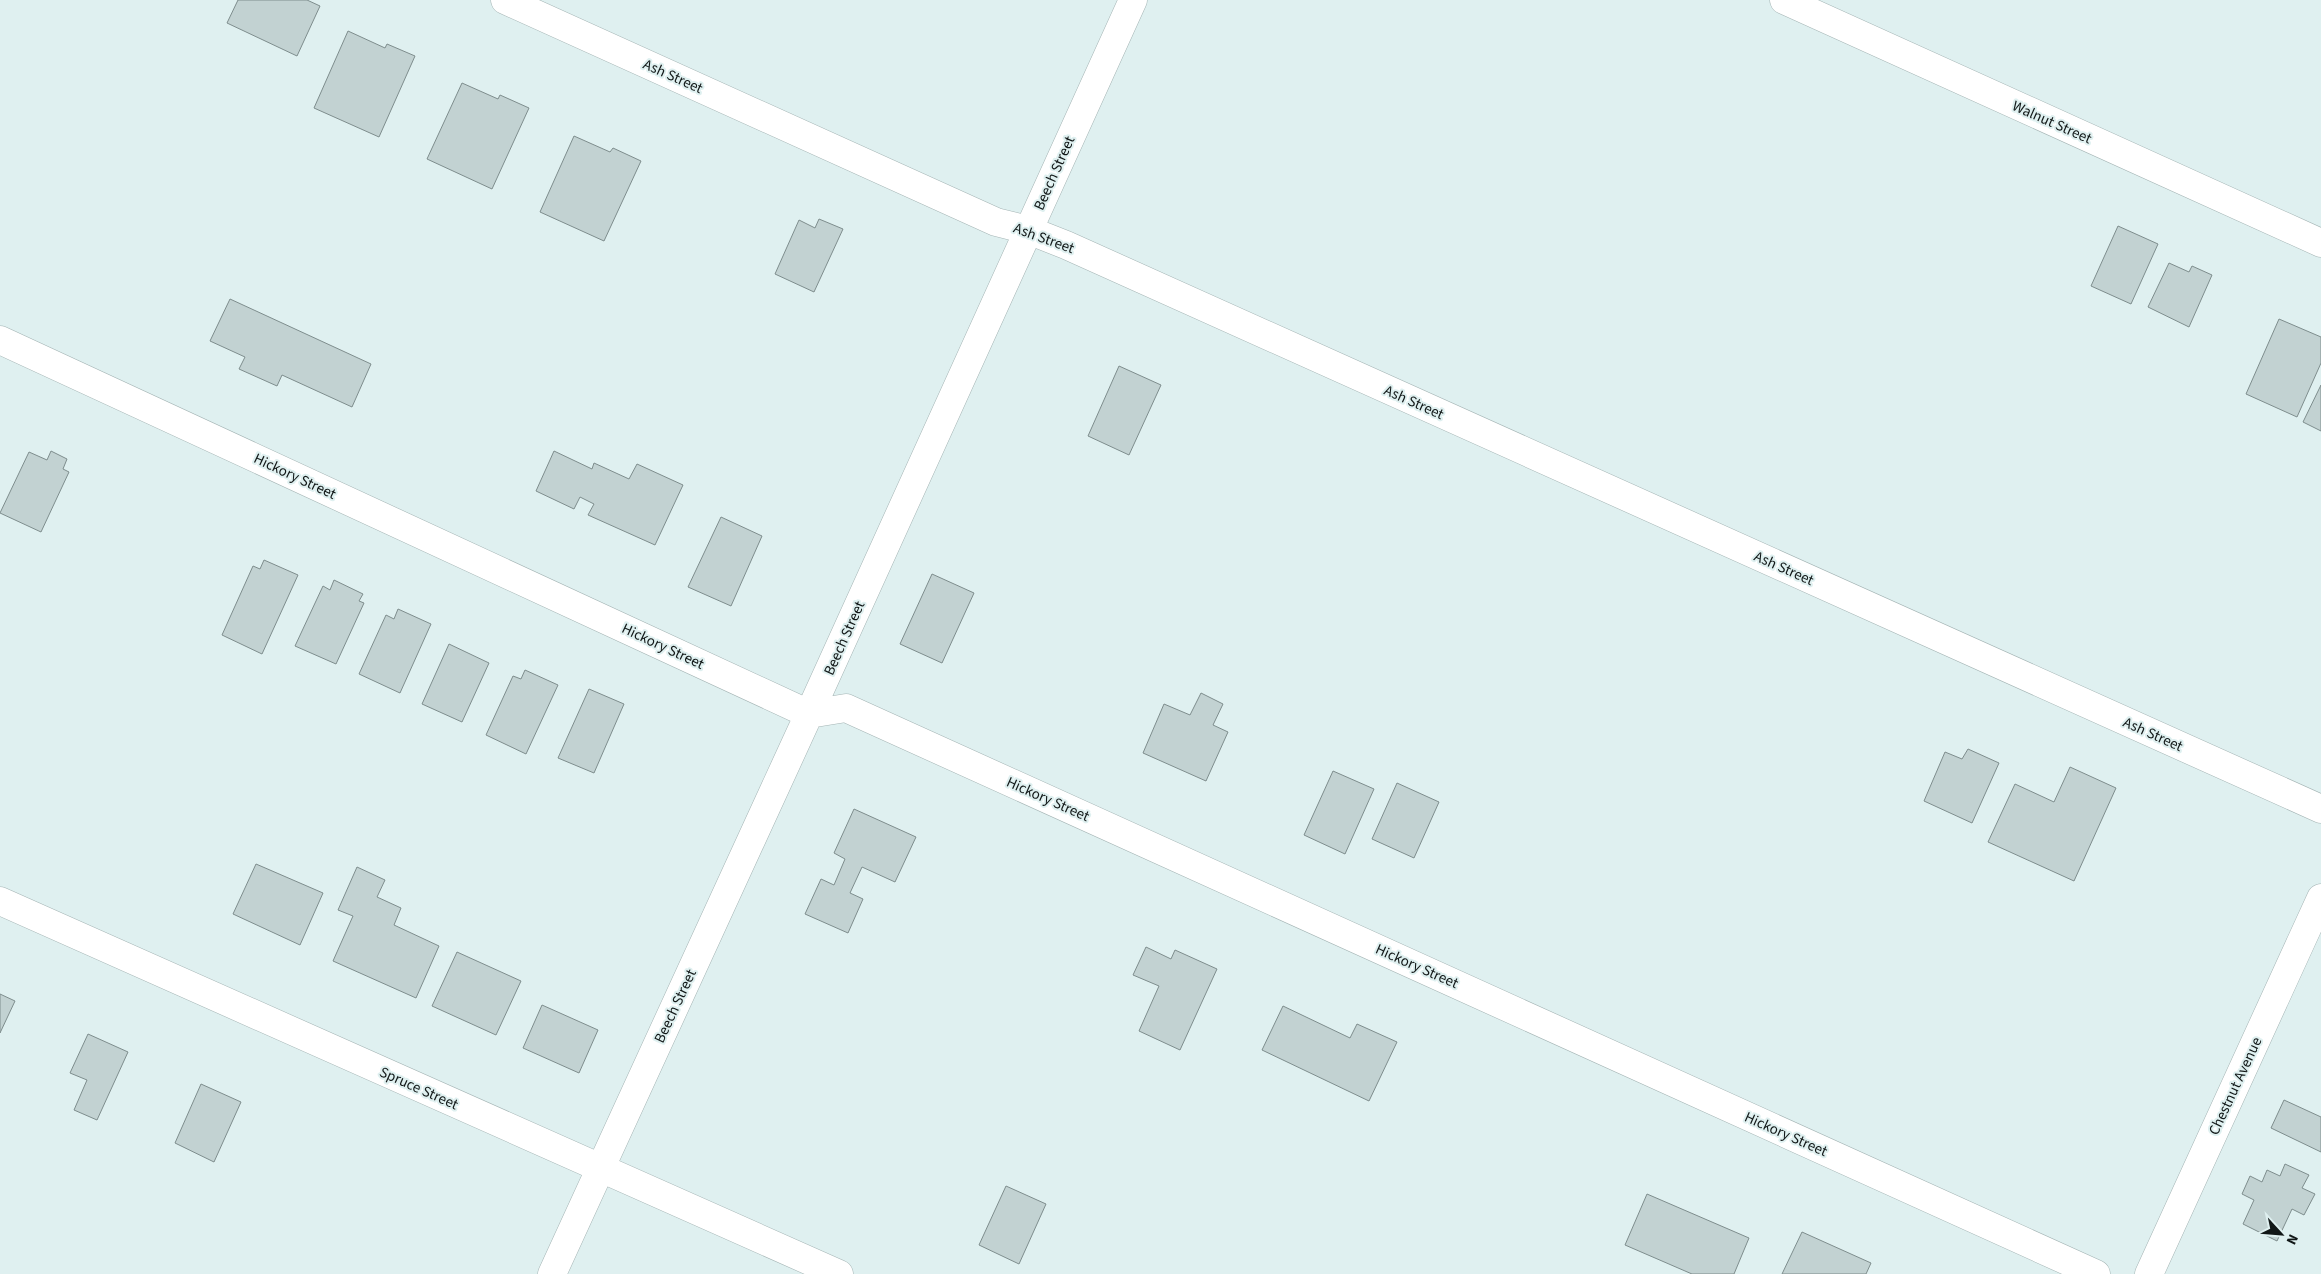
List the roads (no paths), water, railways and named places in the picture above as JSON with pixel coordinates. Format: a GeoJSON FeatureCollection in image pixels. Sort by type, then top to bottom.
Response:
{"type":"FeatureCollection","features":[{"type":"Feature","properties":{"kind":"street","name":"Ash Street"},"geometry":{"type":"LineString","coordinates":[[505,0],[996,222],[1028,230],[2321,810]]}},
{"type":"Feature","properties":{"kind":"street","name":"Beech Street"},"geometry":{"type":"LineString","coordinates":[[552,1274],[1133,0]]}},
{"type":"Feature","properties":{"kind":"street","name":"Walnut Street"},"geometry":{"type":"LineString","coordinates":[[1784,0],[2321,243]]}},
{"type":"Feature","properties":{"kind":"street","name":"Hickory Street"},"geometry":{"type":"LineString","coordinates":[[0,340],[809,714],[846,708],[2096,1274]]}},
{"type":"Feature","properties":{"kind":"street","name":"Chestnut Avenue"},"geometry":{"type":"LineString","coordinates":[[2149,1274],[2321,898]]}},
{"type":"Feature","properties":{"kind":"street","name":"Spruce Street"},"geometry":{"type":"LineString","coordinates":[[0,901],[839,1274]]}}]}
